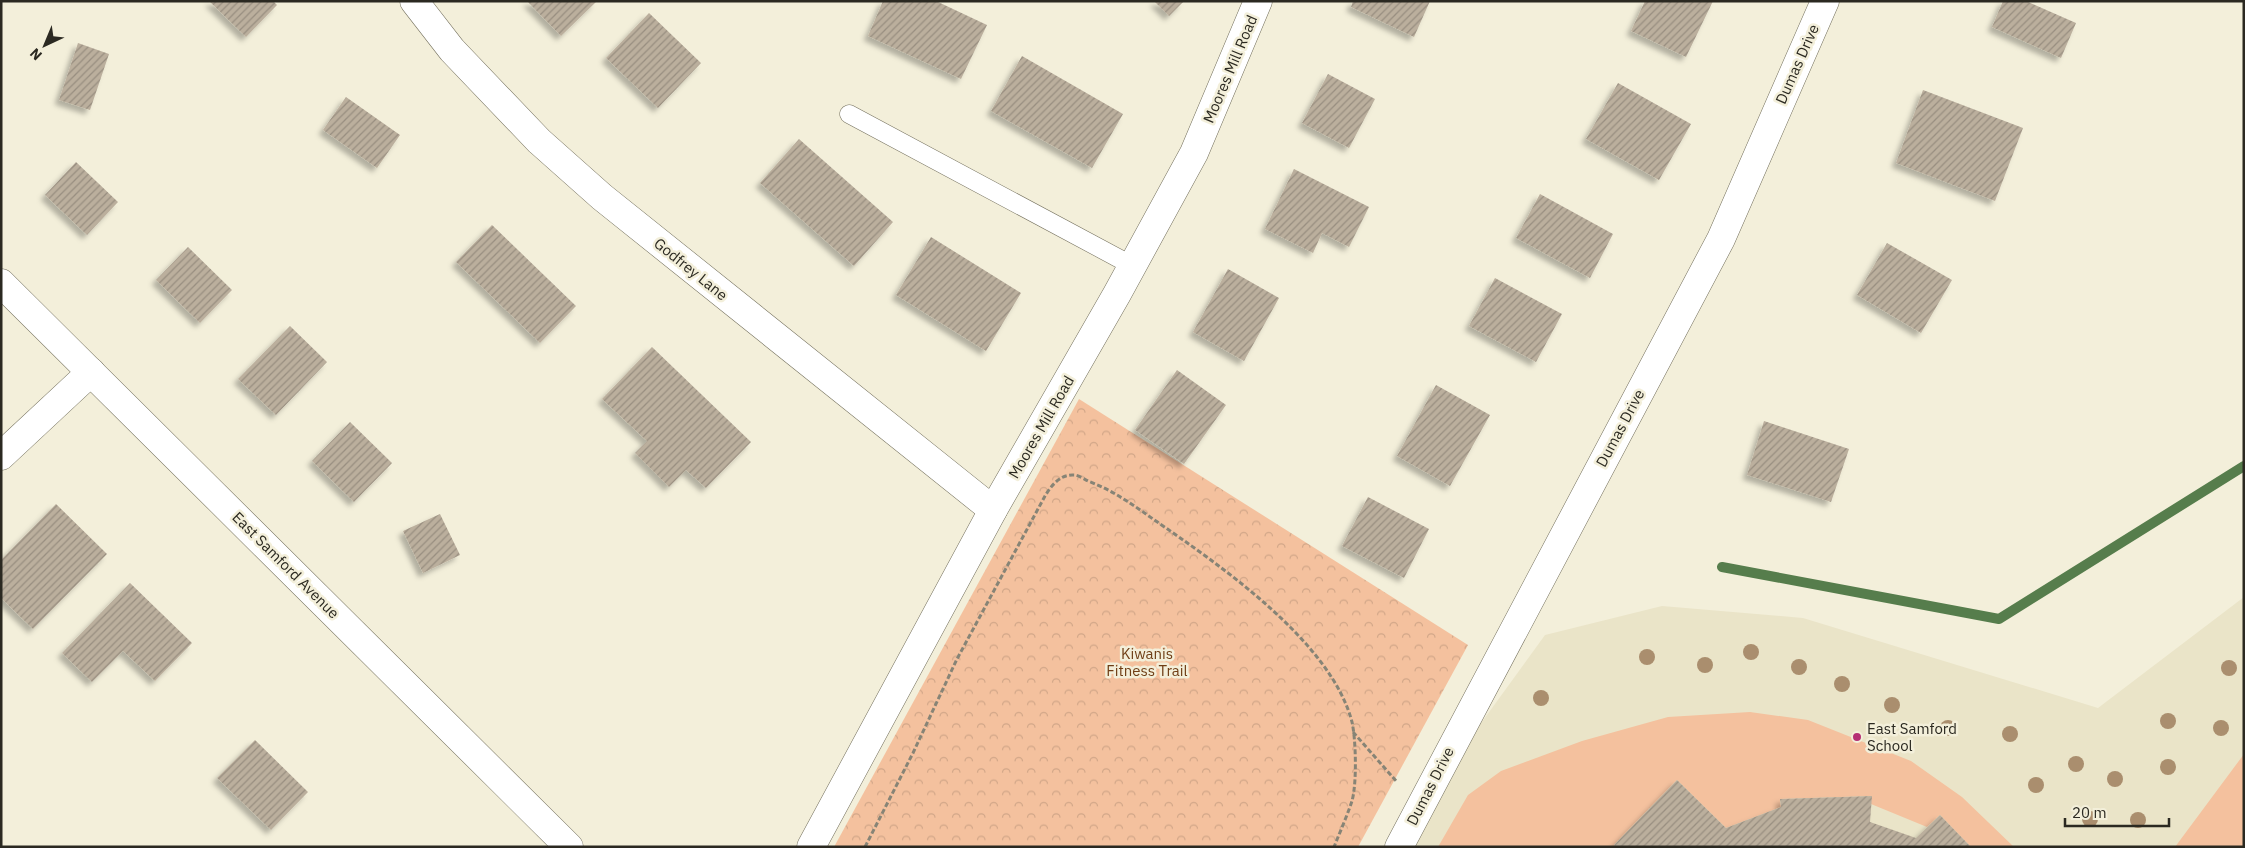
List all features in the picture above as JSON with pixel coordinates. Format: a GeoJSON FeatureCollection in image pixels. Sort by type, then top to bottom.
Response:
{"type":"FeatureCollection","features":[{"type":"Feature","properties":{"kind":"street","name":"Godfrey Lane"},"geometry":{"type":"LineString","coordinates":[[414,1],[452,50],[532,134],[602,197],[994,510]]}},
{"type":"Feature","properties":{"kind":"street","name":"Moores Mill Road"},"geometry":{"type":"LineString","coordinates":[[811,847],[994,510],[1133,266],[1194,153],[1258,1]]}},
{"type":"Feature","properties":{"kind":"street","name":"Dumas Drive"},"geometry":{"type":"LineString","coordinates":[[1398,847],[1721,239],[1825,1]]}},
{"type":"Feature","properties":{"kind":"street","name":"East Samford Avenue"},"geometry":{"type":"LineString","coordinates":[[1,283],[569,847]]}},
{"type":"Feature","properties":{"kind":"street"},"geometry":{"type":"LineString","coordinates":[[1,456],[91,372]]}},
{"type":"Feature","properties":{"kind":"lane"},"geometry":{"type":"LineString","coordinates":[[849,114],[1133,266]]}},
{"type":"Feature","properties":{"kind":"path"},"geometry":{"type":"LineString","coordinates":[[865,847],[913,753],[957,659],[1008,562],[1053,483],[1064,477],[1074,475],[1109,488],[1226,570],[1265,603],[1300,639],[1330,675],[1340,691],[1352,723],[1355,780],[1352,800],[1334,847]]}},
{"type":"Feature","properties":{"kind":"path"},"geometry":{"type":"LineString","coordinates":[[1353,732],[1419,807]]}},
{"type":"Feature","properties":{"kind":"shaded area","name":"East Samford School"},"geometry":{"type":"Polygon","coordinates":[[[2244,597],[2244,847],[1412,847],[1450,766],[1545,635],[1662,606],[1803,618],[2098,708],[2244,597]]]}},
{"type":"Feature","properties":{"kind":"green space","name":"Kiwanis Fitness Trail"},"geometry":{"type":"Polygon","coordinates":[[[1079,399],[1468,645],[1358,847],[834,847],[1079,399]]]}},
{"type":"Feature","properties":{"kind":"green space"},"geometry":{"type":"Polygon","coordinates":[[[1750,712],[1808,720],[1911,761],[1962,797],[2014,847],[1971,847],[1940,815],[1927,827],[1871,804],[1871,796],[1780,799],[1781,807],[1726,828],[1677,780],[1614,845],[1616,847],[1438,847],[1468,795],[1501,771],[1582,741],[1668,717],[1750,712]]]}},
{"type":"Feature","properties":{"kind":"green space"},"geometry":{"type":"Polygon","coordinates":[[[2244,754],[2244,847],[2175,847],[2244,754]]]}},
{"type":"Feature","properties":{"kind":"building"},"geometry":{"type":"Polygon","coordinates":[[[209,1],[273,1],[277,5],[246,37],[209,1]]]}},
{"type":"Feature","properties":{"kind":"building"},"geometry":{"type":"Polygon","coordinates":[[[527,1],[597,1],[561,36],[527,1]]]}},
{"type":"Feature","properties":{"kind":"building"},"geometry":{"type":"Polygon","coordinates":[[[883,1],[936,1],[987,25],[961,79],[868,36],[883,1]]]}},
{"type":"Feature","properties":{"kind":"building"},"geometry":{"type":"Polygon","coordinates":[[[1154,1],[1184,1],[1169,16],[1154,1]]]}},
{"type":"Feature","properties":{"kind":"building"},"geometry":{"type":"Polygon","coordinates":[[[1353,1],[1430,1],[1414,37],[1351,7],[1353,1]]]}},
{"type":"Feature","properties":{"kind":"building"},"geometry":{"type":"Polygon","coordinates":[[[1645,1],[1713,1],[1686,57],[1631,31],[1645,1]]]}},
{"type":"Feature","properties":{"kind":"building"},"geometry":{"type":"Polygon","coordinates":[[[2003,1],[2026,1],[2076,23],[2061,58],[1992,27],[2003,1]]]}},
{"type":"Feature","properties":{"kind":"building"},"geometry":{"type":"Polygon","coordinates":[[[649,13],[701,63],[658,108],[606,58],[649,13]]]}},
{"type":"Feature","properties":{"kind":"building"},"geometry":{"type":"Polygon","coordinates":[[[78,43],[109,54],[90,110],[59,100],[78,43]]]}},
{"type":"Feature","properties":{"kind":"building"},"geometry":{"type":"Polygon","coordinates":[[[1022,56],[1123,114],[1092,168],[991,111],[1022,56]]]}},
{"type":"Feature","properties":{"kind":"building"},"geometry":{"type":"Polygon","coordinates":[[[1328,74],[1375,99],[1349,148],[1302,123],[1328,74]]]}},
{"type":"Feature","properties":{"kind":"building"},"geometry":{"type":"Polygon","coordinates":[[[1618,83],[1691,124],[1659,180],[1586,139],[1618,83]]]}},
{"type":"Feature","properties":{"kind":"building"},"geometry":{"type":"Polygon","coordinates":[[[1923,90],[2023,128],[1995,201],[1896,163],[1923,90]]]}},
{"type":"Feature","properties":{"kind":"building"},"geometry":{"type":"Polygon","coordinates":[[[346,97],[400,135],[377,168],[323,130],[346,97]]]}},
{"type":"Feature","properties":{"kind":"building"},"geometry":{"type":"Polygon","coordinates":[[[799,139],[893,222],[854,266],[760,183],[799,139]]]}},
{"type":"Feature","properties":{"kind":"building"},"geometry":{"type":"Polygon","coordinates":[[[76,162],[118,202],[87,235],[45,195],[76,162]]]}},
{"type":"Feature","properties":{"kind":"building"},"geometry":{"type":"Polygon","coordinates":[[[1294,169],[1369,207],[1349,247],[1322,233],[1313,253],[1265,229],[1294,169]]]}},
{"type":"Feature","properties":{"kind":"building"},"geometry":{"type":"Polygon","coordinates":[[[1540,194],[1613,234],[1590,278],[1516,238],[1540,194]]]}},
{"type":"Feature","properties":{"kind":"building"},"geometry":{"type":"Polygon","coordinates":[[[492,225],[576,306],[540,343],[456,262],[492,225]]]}},
{"type":"Feature","properties":{"kind":"building"},"geometry":{"type":"Polygon","coordinates":[[[931,237],[1021,293],[986,351],[896,295],[931,237]]]}},
{"type":"Feature","properties":{"kind":"building"},"geometry":{"type":"Polygon","coordinates":[[[1887,243],[1952,280],[1921,333],[1857,295],[1887,243]]]}},
{"type":"Feature","properties":{"kind":"building"},"geometry":{"type":"Polygon","coordinates":[[[188,247],[232,290],[200,323],[156,280],[188,247]]]}},
{"type":"Feature","properties":{"kind":"building"},"geometry":{"type":"Polygon","coordinates":[[[1228,269],[1279,298],[1244,361],[1193,332],[1228,269]]]}},
{"type":"Feature","properties":{"kind":"building"},"geometry":{"type":"Polygon","coordinates":[[[1495,278],[1562,314],[1536,362],[1469,326],[1495,278]]]}},
{"type":"Feature","properties":{"kind":"building"},"geometry":{"type":"Polygon","coordinates":[[[290,326],[327,362],[276,415],[238,379],[290,326]]]}},
{"type":"Feature","properties":{"kind":"building"},"geometry":{"type":"Polygon","coordinates":[[[652,347],[751,442],[706,488],[686,470],[669,487],[635,453],[647,441],[602,399],[652,347]]]}},
{"type":"Feature","properties":{"kind":"building"},"geometry":{"type":"Polygon","coordinates":[[[1177,370],[1226,405],[1184,464],[1135,430],[1177,370]]]}},
{"type":"Feature","properties":{"kind":"building"},"geometry":{"type":"Polygon","coordinates":[[[1436,385],[1490,415],[1450,486],[1397,456],[1436,385]]]}},
{"type":"Feature","properties":{"kind":"building"},"geometry":{"type":"Polygon","coordinates":[[[1764,421],[1849,449],[1831,502],[1747,475],[1764,421]]]}},
{"type":"Feature","properties":{"kind":"building"},"geometry":{"type":"Polygon","coordinates":[[[350,422],[392,463],[354,502],[312,461],[350,422]]]}},
{"type":"Feature","properties":{"kind":"building"},"geometry":{"type":"Polygon","coordinates":[[[1368,497],[1429,529],[1404,578],[1342,546],[1368,497]]]}},
{"type":"Feature","properties":{"kind":"building"},"geometry":{"type":"Polygon","coordinates":[[[56,504],[107,554],[33,629],[1,598],[1,560],[56,504]]]}},
{"type":"Feature","properties":{"kind":"building"},"geometry":{"type":"Polygon","coordinates":[[[440,514],[460,555],[423,573],[403,531],[440,514]]]}},
{"type":"Feature","properties":{"kind":"building"},"geometry":{"type":"Polygon","coordinates":[[[130,583],[192,643],[155,681],[123,651],[92,682],[62,653],[130,583]]]}},
{"type":"Feature","properties":{"kind":"building"},"geometry":{"type":"Polygon","coordinates":[[[255,740],[308,792],[271,830],[217,778],[255,740]]]}},
{"type":"Feature","properties":{"kind":"building"},"geometry":{"type":"Polygon","coordinates":[[[1677,780],[1726,828],[1781,807],[1780,799],[1872,796],[1870,822],[1916,838],[1940,815],[1971,847],[1616,847],[1614,845],[1677,780]]]}},
{"type":"Feature","properties":{"kind":"waterway"},"geometry":{"type":"LineString","coordinates":[[1722,567],[1999,619],[2244,466]]}},
{"type":"Feature","properties":{"kind":"place","name":"East Samford School"},"geometry":{"type":"Point","coordinates":[1857,737]}}]}
